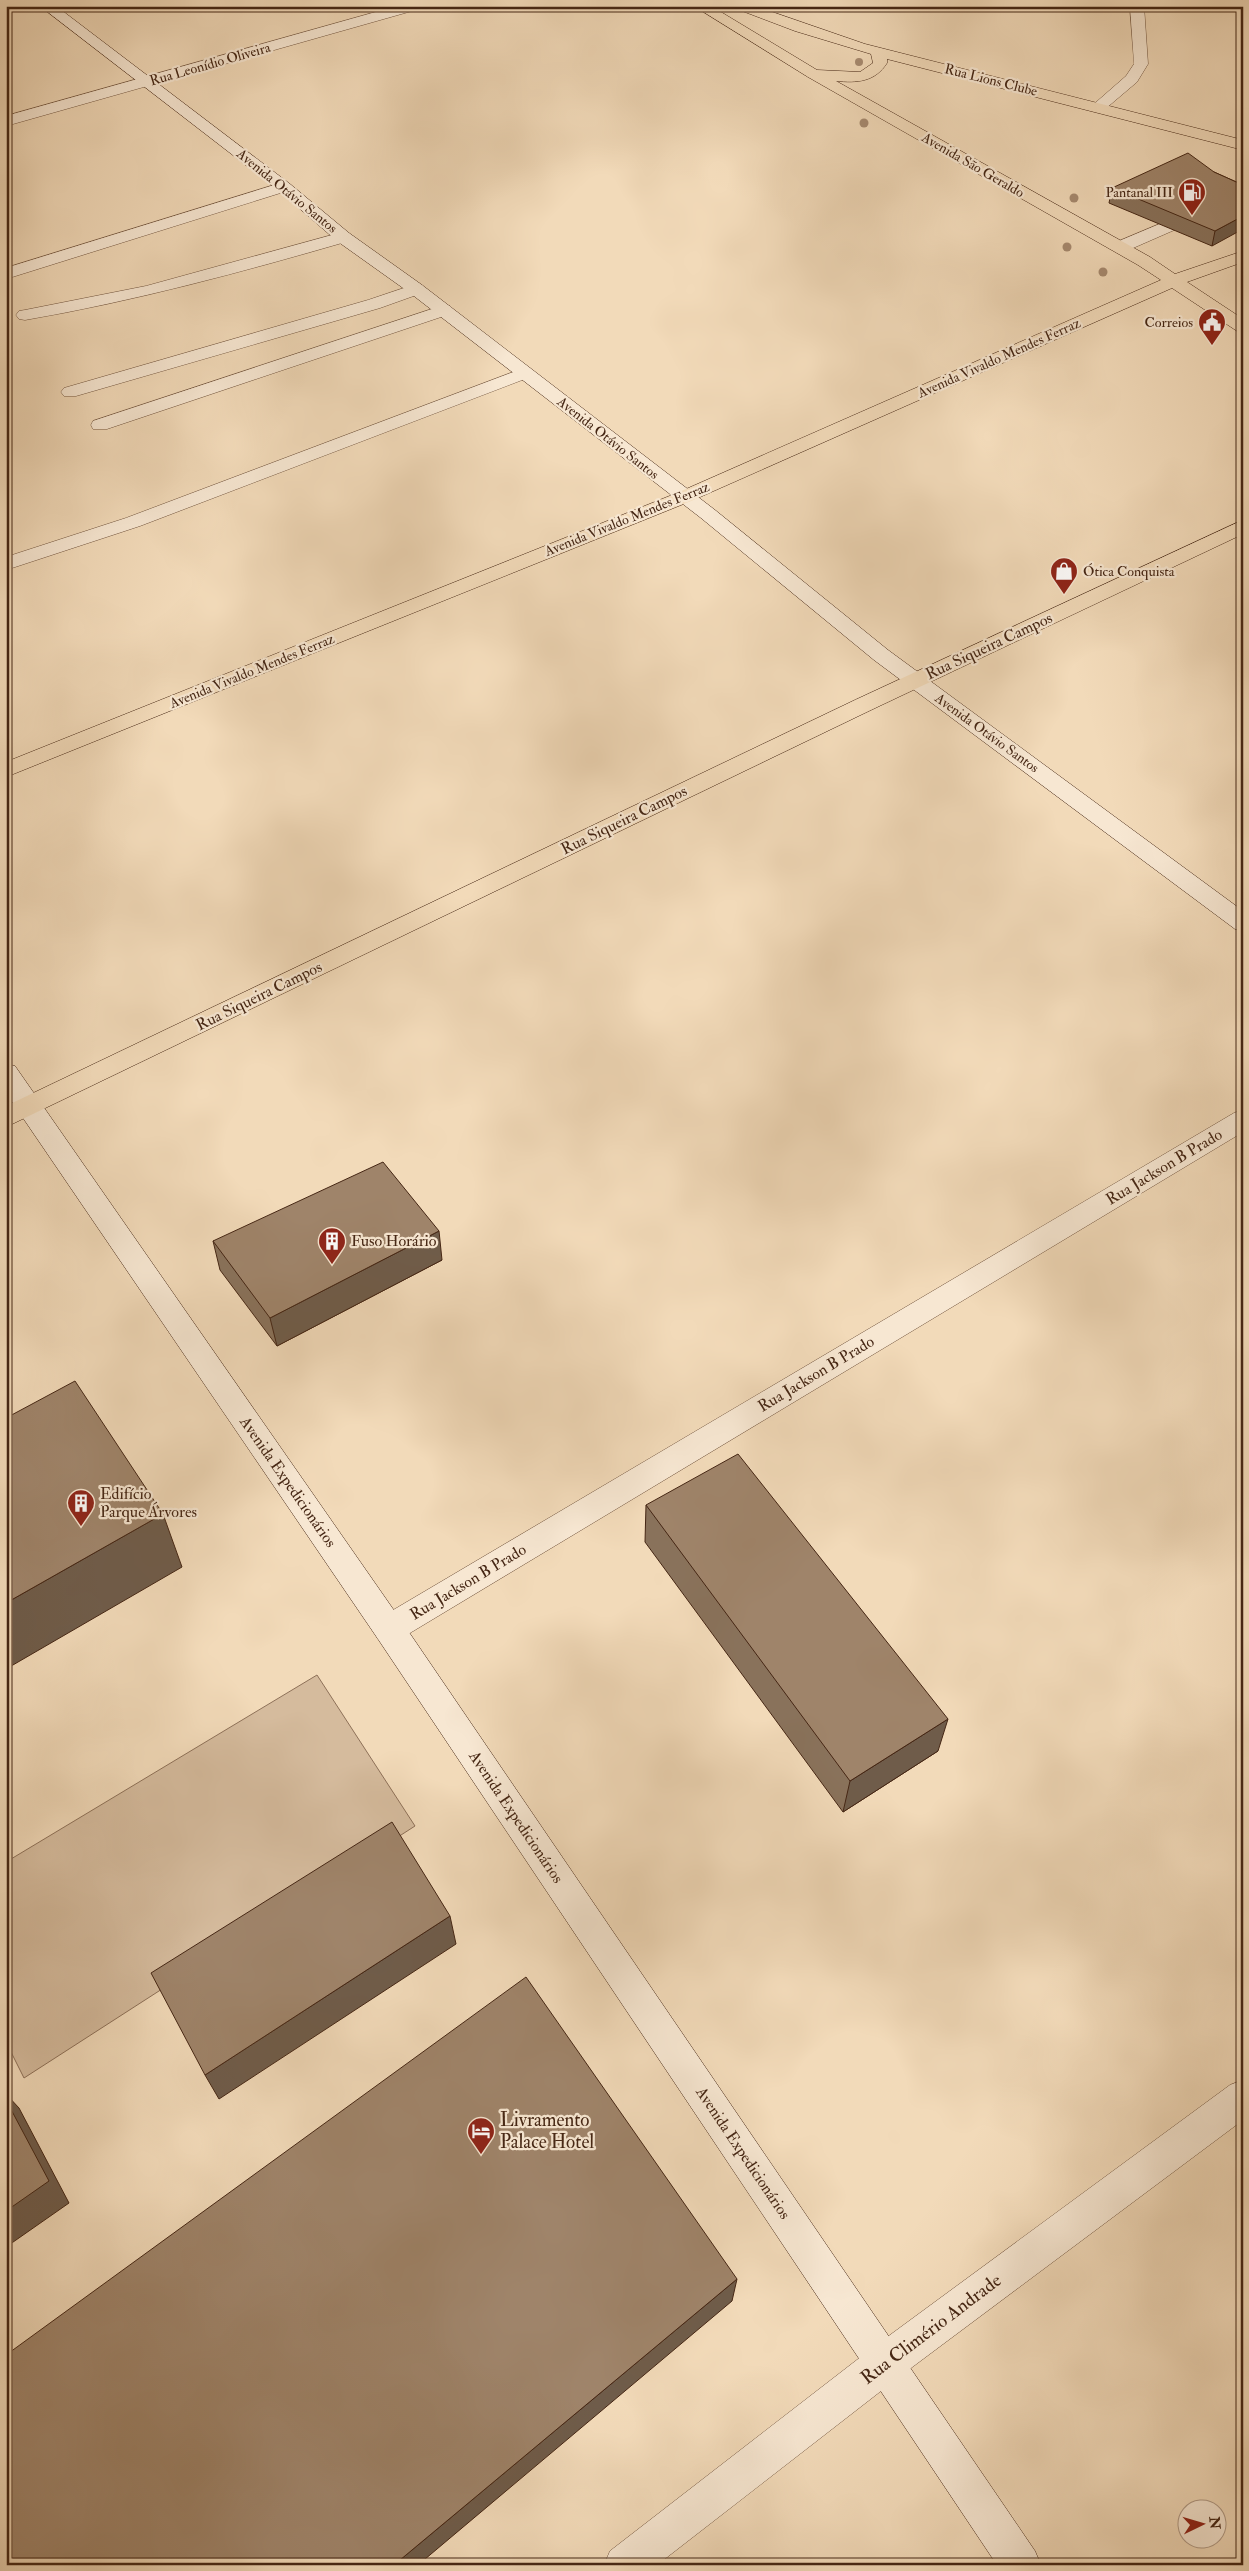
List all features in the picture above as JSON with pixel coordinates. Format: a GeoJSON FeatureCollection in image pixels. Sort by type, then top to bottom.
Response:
{"type":"FeatureCollection","features":[{"type":"Feature","properties":{"kind":"main road","name":"Avenida São Geraldo"},"geometry":{"type":"LineString","coordinates":[[701,6],[813,74],[1144,261],[1243,327]]}},
{"type":"Feature","properties":{"kind":"main road","name":"Rua Lions Clube"},"geometry":{"type":"LineString","coordinates":[[742,6],[792,28],[878,53],[1243,145]]}},
{"type":"Feature","properties":{"kind":"main road"},"geometry":{"type":"LineString","coordinates":[[813,74],[865,76],[876,70],[880,63],[878,53]]}},
{"type":"Feature","properties":{"kind":"main road","name":"Avenida Vivaldo Mendes Ferraz"},"geometry":{"type":"LineString","coordinates":[[6,770],[684,497],[1173,281],[1243,256]]}},
{"type":"Feature","properties":{"kind":"main road","name":"Rua Siqueira Campos"},"geometry":{"type":"LineString","coordinates":[[18,1112],[1243,526]]}},
{"type":"Feature","properties":{"kind":"street","name":"Avenida Otávio Santos"},"geometry":{"type":"LineString","coordinates":[[47,6],[284,187],[343,237],[444,310],[708,514],[881,655],[1243,923]]}},
{"type":"Feature","properties":{"kind":"street","name":"Rua Leonídio Oliveira"},"geometry":{"type":"LineString","coordinates":[[6,121],[414,6]]}},
{"type":"Feature","properties":{"kind":"street"},"geometry":{"type":"LineString","coordinates":[[1098,107],[1132,79],[1141,64],[1137,6]]}},
{"type":"Feature","properties":{"kind":"street"},"geometry":{"type":"LineString","coordinates":[[6,274],[284,187]]}},
{"type":"Feature","properties":{"kind":"street"},"geometry":{"type":"LineString","coordinates":[[1118,248],[1243,194]]}},
{"type":"Feature","properties":{"kind":"street"},"geometry":{"type":"LineString","coordinates":[[25,316],[77,307],[276,257],[343,237]]}},
{"type":"Feature","properties":{"kind":"street"},"geometry":{"type":"LineString","coordinates":[[70,392],[374,304],[416,289]]}},
{"type":"Feature","properties":{"kind":"street"},"geometry":{"type":"LineString","coordinates":[[100,425],[444,310]]}},
{"type":"Feature","properties":{"kind":"street"},"geometry":{"type":"LineString","coordinates":[[6,564],[133,522],[524,373]]}},
{"type":"Feature","properties":{"kind":"street","name":"Avenida Expedicionários"},"geometry":{"type":"LineString","coordinates":[[6,1073],[18,1112],[389,1628],[1020,2565]]}},
{"type":"Feature","properties":{"kind":"street","name":"Rua Jackson B Prado"},"geometry":{"type":"LineString","coordinates":[[389,1628],[1243,1120]]}},
{"type":"Feature","properties":{"kind":"street","name":"Rua Climério Andrade"},"geometry":{"type":"LineString","coordinates":[[624,2565],[885,2363],[1243,2098]]}},
{"type":"Feature","properties":{"kind":"shaded area"},"geometry":{"type":"Polygon","coordinates":[[[317,1675],[415,1826],[24,2078],[6,2042],[6,1862],[317,1675]]]}},
{"type":"Feature","properties":{"kind":"building","name":"Pantanal III"},"geometry":{"type":"Polygon","coordinates":[[[1188,153],[1214,172],[1243,185],[1243,216],[1215,231],[1112,188],[1188,153]]]}},
{"type":"Feature","properties":{"kind":"building","name":"Fuso Horário"},"geometry":{"type":"Polygon","coordinates":[[[383,1162],[439,1231],[270,1318],[213,1241],[383,1162]]]}},
{"type":"Feature","properties":{"kind":"building"},"geometry":{"type":"Polygon","coordinates":[[[75,1381],[163,1514],[6,1603],[6,1418],[75,1381]]]}},
{"type":"Feature","properties":{"kind":"building"},"geometry":{"type":"Polygon","coordinates":[[[738,1454],[948,1719],[850,1781],[646,1505],[738,1454]]]}},
{"type":"Feature","properties":{"kind":"building"},"geometry":{"type":"Polygon","coordinates":[[[392,1822],[450,1916],[205,2075],[151,1973],[392,1822]]]}},
{"type":"Feature","properties":{"kind":"building","name":"Livramento Palace Hotel"},"geometry":{"type":"Polygon","coordinates":[[[526,1977],[737,2279],[394,2565],[6,2565],[6,2355],[526,1977]]]}},
{"type":"Feature","properties":{"kind":"building"},"geometry":{"type":"Polygon","coordinates":[[[6,2100],[49,2181],[6,2211],[6,2100]]]}},
{"type":"Feature","properties":{"kind":"place","name":"Pantanal III"},"geometry":{"type":"Point","coordinates":[1192,216]}},
{"type":"Feature","properties":{"kind":"place","name":"Correios"},"geometry":{"type":"Point","coordinates":[1212,346]}},
{"type":"Feature","properties":{"kind":"place","name":"Ótica Conquista"},"geometry":{"type":"Point","coordinates":[1064,595]}},
{"type":"Feature","properties":{"kind":"place","name":"Fuso Horário"},"geometry":{"type":"Point","coordinates":[332,1265]}},
{"type":"Feature","properties":{"kind":"place","name":"Edifício Parque Árvores"},"geometry":{"type":"Point","coordinates":[81,1527]}},
{"type":"Feature","properties":{"kind":"place","name":"Livramento Palace Hotel"},"geometry":{"type":"Point","coordinates":[481,2155]}}]}
